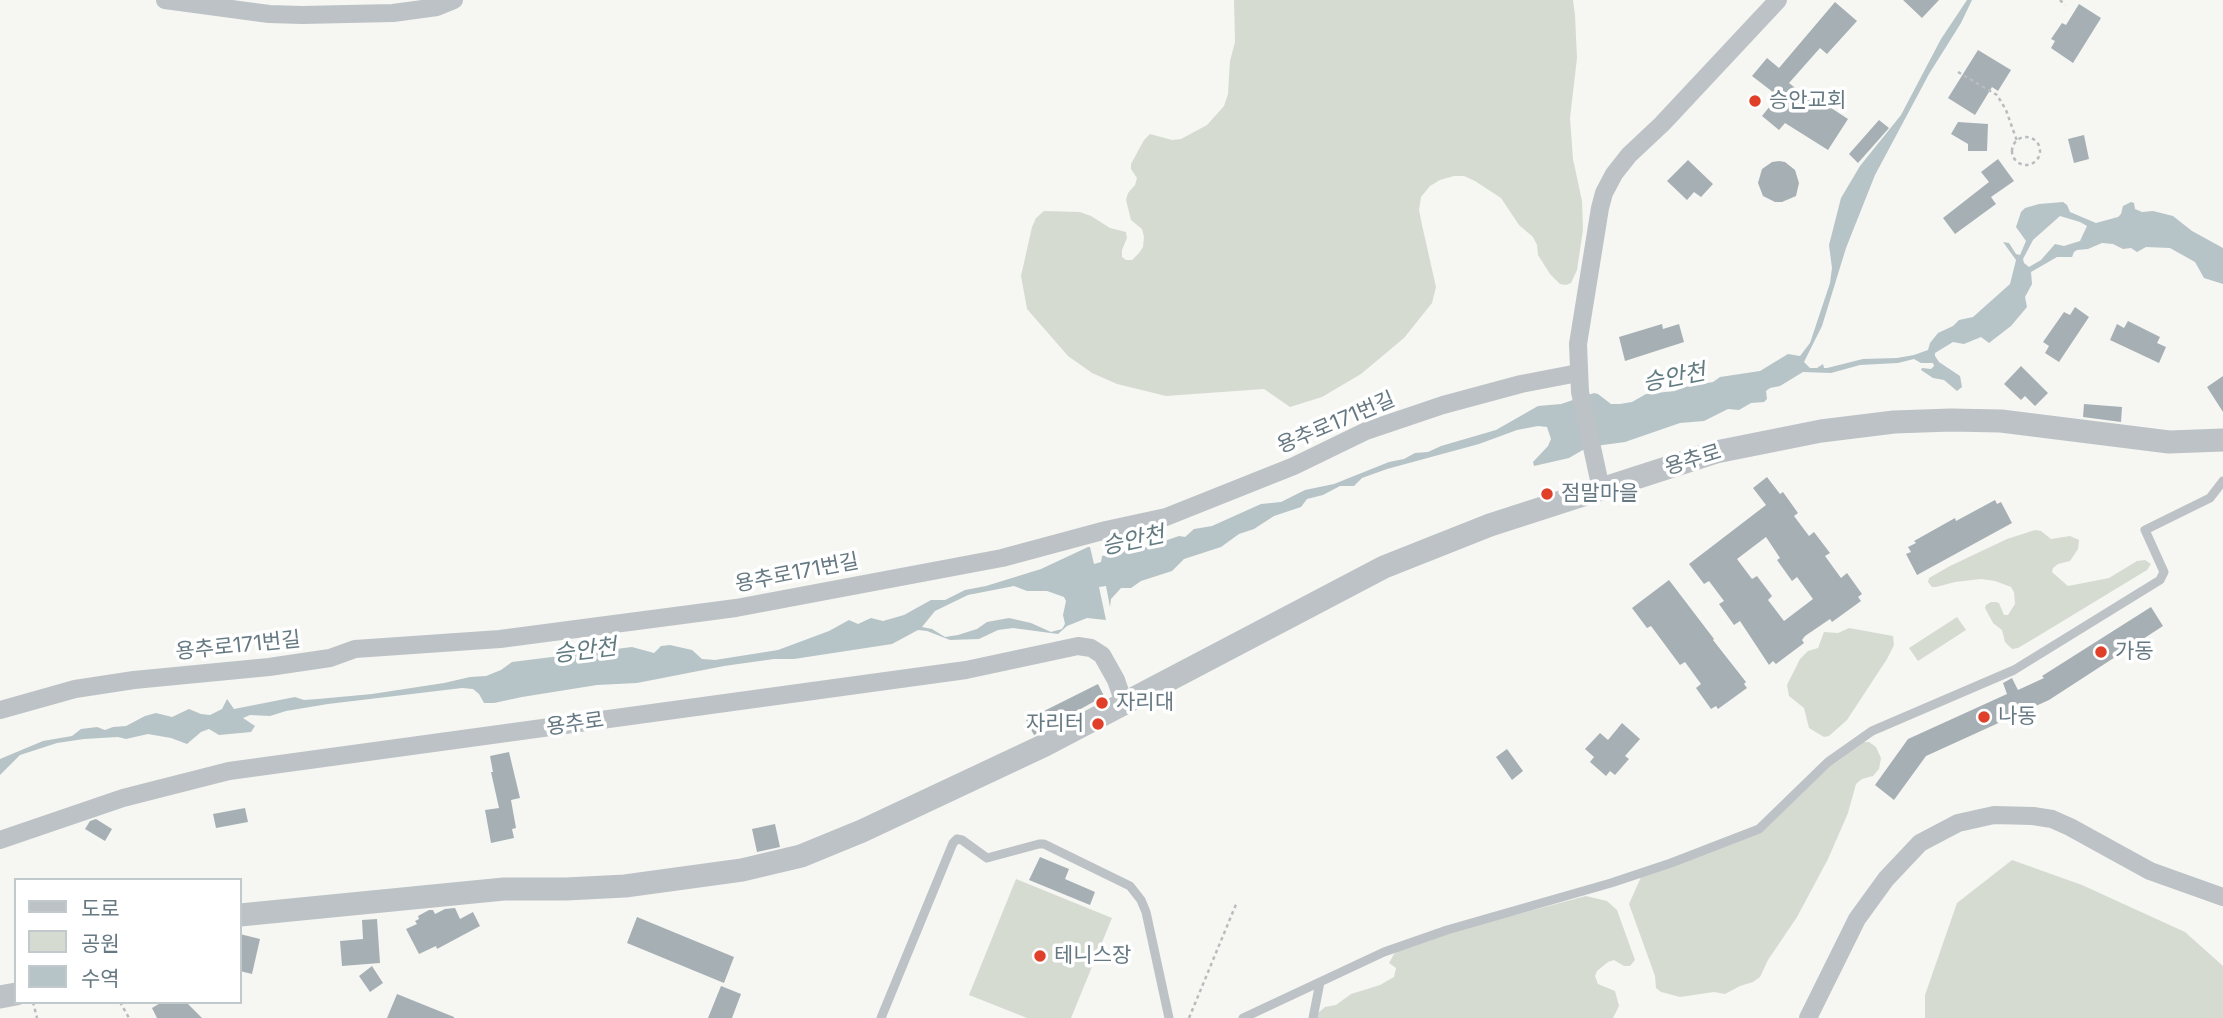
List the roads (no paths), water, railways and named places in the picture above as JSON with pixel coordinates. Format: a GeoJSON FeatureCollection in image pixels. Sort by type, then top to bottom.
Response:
{"type":"FeatureCollection","features":[{"type":"Feature","properties":{"kind":"street"},"geometry":{"type":"LineString","coordinates":[[165,0],[269,14],[302,15],[384,14],[437,7],[454,0]]}},
{"type":"Feature","properties":{"kind":"street"},"geometry":{"type":"LineString","coordinates":[[1599,479],[1580,392],[1578,344],[1600,208],[1614,174],[1629,155],[1662,124],[1778,0]]}},
{"type":"Feature","properties":{"kind":"street","name":"용추로171번길"},"geometry":{"type":"LineString","coordinates":[[0,710],[75,689],[134,680],[269,667],[330,658],[355,649],[500,639],[736,608],[1002,558],[1166,517],[1294,466],[1378,427],[1443,405],[1521,384],[1578,373]]}},
{"type":"Feature","properties":{"kind":"street","name":"용추로"},"geometry":{"type":"LineString","coordinates":[[242,915],[504,889],[625,886],[742,870],[801,856],[862,831],[1045,745],[1384,567],[1599,479],[1821,431],[1894,422],[2001,421],[2169,442],[2223,440]]}},
{"type":"Feature","properties":{"kind":"street","name":"용추로"},"geometry":{"type":"LineString","coordinates":[[0,840],[123,798],[229,771],[952,672],[1078,646],[1091,648],[1102,655],[1125,704]]}},
{"type":"Feature","properties":{"kind":"street"},"geometry":{"type":"LineString","coordinates":[[1808,1018],[1857,919],[1886,879],[1920,843],[1958,823],[1994,815],[2052,819],[2150,871],[2223,897]]}},
{"type":"Feature","properties":{"kind":"lane"},"geometry":{"type":"LineString","coordinates":[[1243,1018],[1384,952],[1447,930],[1611,883],[1759,829],[1828,762],[1872,731],[2014,670],[2160,580],[2164,572],[2145,530],[2210,498],[2223,481]]}},
{"type":"Feature","properties":{"kind":"lane"},"geometry":{"type":"LineString","coordinates":[[881,1018],[957,839],[987,858],[1044,844],[1130,886],[1146,912],[1169,1018]]}},
{"type":"Feature","properties":{"kind":"lane"},"geometry":{"type":"LineString","coordinates":[[1313,1018],[1320,982]]}},
{"type":"Feature","properties":{"kind":"water"},"geometry":{"type":"Polygon","coordinates":[[[1967,0],[1972,0],[1875,175],[1846,248],[1822,326],[1804,362],[1810,368],[1823,364],[1824,368],[1827,368],[1863,359],[1897,358],[1928,350],[1938,333],[1959,320],[1973,317],[2010,284],[2016,260],[2003,242],[2009,243],[2016,254],[2020,255],[2026,241],[2016,227],[2021,212],[2039,204],[2063,202],[2070,212],[2096,223],[2118,217],[2123,206],[2131,202],[2134,203],[2135,209],[2142,212],[2153,211],[2173,216],[2192,231],[2223,248],[2223,284],[2204,278],[2195,262],[2170,248],[2146,247],[2137,252],[2131,248],[2123,249],[2102,243],[2077,250],[2072,257],[2057,257],[2031,272],[2032,284],[2025,297],[2027,307],[2011,326],[1989,343],[1981,337],[1964,344],[1953,342],[1935,353],[1939,362],[1960,376],[1962,387],[1957,391],[1944,380],[1933,378],[1921,370],[1931,369],[1933,363],[1921,363],[1914,359],[1898,363],[1860,365],[1831,373],[1803,372],[1766,391],[1767,399],[1764,402],[1751,403],[1739,410],[1728,409],[1704,421],[1680,423],[1625,442],[1588,447],[1569,458],[1534,466],[1533,462],[1551,439],[1547,427],[1517,430],[1479,444],[1387,469],[1362,478],[1354,486],[1340,486],[1323,495],[1307,499],[1301,507],[1274,516],[1254,529],[1239,534],[1221,547],[1184,559],[1172,571],[1141,581],[1131,588],[1121,588],[1111,599],[1110,607],[1106,586],[1099,587],[1106,620],[1087,618],[1067,626],[1058,634],[1013,628],[998,630],[979,639],[950,640],[918,630],[892,644],[794,659],[724,666],[637,683],[597,685],[494,703],[484,703],[473,689],[462,688],[328,704],[270,716],[250,715],[243,718],[255,726],[251,732],[219,735],[209,729],[187,744],[148,734],[126,739],[118,737],[57,743],[20,755],[0,775],[0,759],[43,741],[72,736],[81,729],[97,727],[105,730],[126,726],[156,713],[172,717],[189,709],[210,715],[222,709],[227,699],[234,709],[295,697],[304,700],[372,694],[486,676],[512,662],[632,647],[654,653],[661,646],[670,645],[692,650],[702,659],[715,660],[778,650],[829,631],[849,620],[858,624],[871,618],[883,621],[904,615],[931,600],[945,600],[965,590],[1041,569],[1088,547],[1094,564],[1101,562],[1102,556],[1123,552],[1128,548],[1147,547],[1179,536],[1185,537],[1194,529],[1212,526],[1261,504],[1281,502],[1305,490],[1334,484],[1415,453],[1428,452],[1496,430],[1538,406],[1561,404],[1594,393],[1611,404],[1632,402],[1646,394],[1675,391],[1713,382],[1720,377],[1760,371],[1788,354],[1800,356],[1810,343],[1830,283],[1832,268],[1829,245],[1841,198],[1860,166],[1901,115],[1941,39],[1967,0]],[[2060,216],[2033,240],[2023,259],[2029,267],[2041,260],[2055,244],[2064,246],[2080,241],[2087,226],[2060,216]],[[1014,586],[968,595],[935,611],[922,627],[932,629],[945,637],[977,629],[987,622],[1009,618],[1031,623],[1051,632],[1062,629],[1065,624],[1064,597],[1047,591],[1027,591],[1014,586]]]}},
{"type":"Feature","properties":{"kind":"place","name":"승안교회"},"geometry":{"type":"Point","coordinates":[1755,101]}},
{"type":"Feature","properties":{"kind":"place","name":"점말마을"},"geometry":{"type":"Point","coordinates":[1547,494]}},
{"type":"Feature","properties":{"kind":"place","name":"가동"},"geometry":{"type":"Point","coordinates":[2101,652]}},
{"type":"Feature","properties":{"kind":"place","name":"자리대"},"geometry":{"type":"Point","coordinates":[1102,703]}},
{"type":"Feature","properties":{"kind":"place","name":"나동"},"geometry":{"type":"Point","coordinates":[1984,717]}},
{"type":"Feature","properties":{"kind":"place","name":"자리터"},"geometry":{"type":"Point","coordinates":[1098,724]}},
{"type":"Feature","properties":{"kind":"place","name":"테니스장"},"geometry":{"type":"Point","coordinates":[1040,956]}},
{"type":"Feature","properties":{"kind":"water label","name":"승안천"},"geometry":{"type":"Point","coordinates":[1674,378]}},
{"type":"Feature","properties":{"kind":"water label","name":"승안천"},"geometry":{"type":"Point","coordinates":[1133,541]}},
{"type":"Feature","properties":{"kind":"water label","name":"승안천"},"geometry":{"type":"Point","coordinates":[585,651]}}]}
